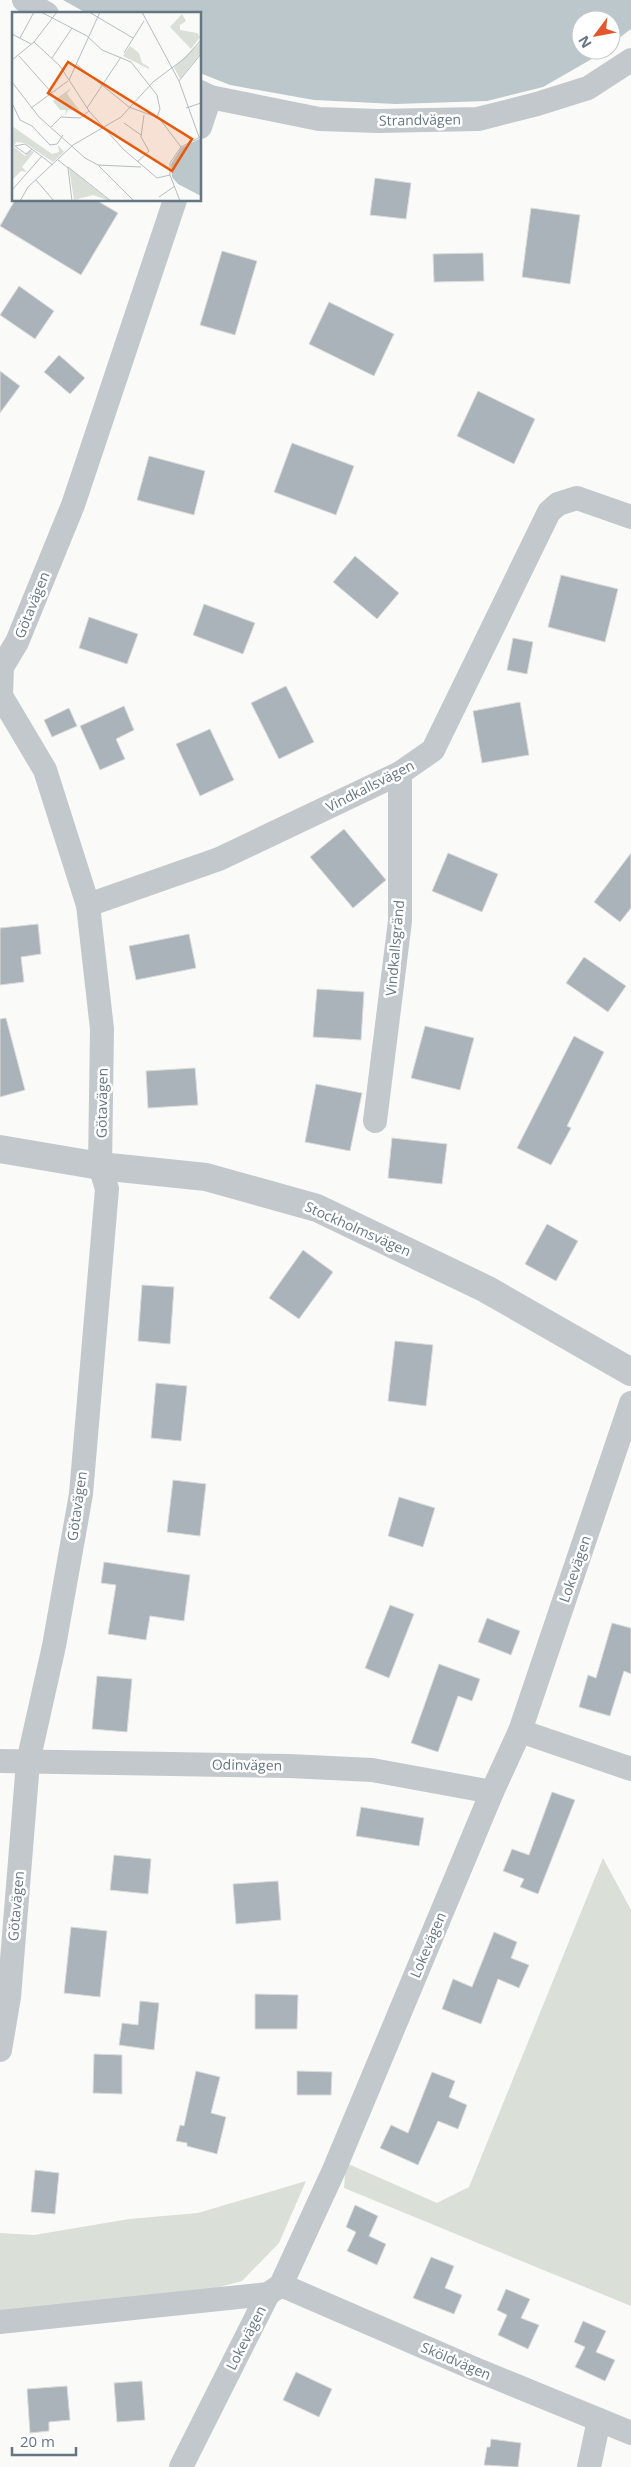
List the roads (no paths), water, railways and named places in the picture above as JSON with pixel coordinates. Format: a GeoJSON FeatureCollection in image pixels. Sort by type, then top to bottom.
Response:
{"type":"FeatureCollection","features":[{"type":"Feature","properties":{"kind":"street"},"geometry":{"type":"LineString","coordinates":[[24,0],[44,12]]}},
{"type":"Feature","properties":{"kind":"street","name":"Strandvägen"},"geometry":{"type":"LineString","coordinates":[[205,95],[319,119],[378,121],[478,119],[537,104],[588,88],[631,60]]}},
{"type":"Feature","properties":{"kind":"street"},"geometry":{"type":"LineString","coordinates":[[201,121],[205,95]]}},
{"type":"Feature","properties":{"kind":"street","name":"Götavägen"},"geometry":{"type":"LineString","coordinates":[[0,2050],[9,1998],[28,1762],[54,1646],[81,1494],[106,1189],[100,1166],[102,1029],[88,906],[45,770],[0,696],[1,666],[17,642],[73,505],[175,201]]}},
{"type":"Feature","properties":{"kind":"street","name":"Vindkallsvägen"},"geometry":{"type":"LineString","coordinates":[[88,906],[219,859],[400,773],[433,750],[549,512],[558,504],[577,498],[631,517]]}},
{"type":"Feature","properties":{"kind":"street","name":"Vindkallsgränd"},"geometry":{"type":"LineString","coordinates":[[375,1121],[400,921],[400,773]]}},
{"type":"Feature","properties":{"kind":"street","name":"Stockholmsvägen"},"geometry":{"type":"LineString","coordinates":[[0,1149],[100,1166],[206,1177],[317,1208],[486,1289],[631,1372]]}},
{"type":"Feature","properties":{"kind":"street","name":"Lokevägen"},"geometry":{"type":"LineString","coordinates":[[181,2467],[274,2290],[334,2170],[492,1792],[520,1731],[631,1403]]}},
{"type":"Feature","properties":{"kind":"street"},"geometry":{"type":"LineString","coordinates":[[520,1731],[631,1769]]}},
{"type":"Feature","properties":{"kind":"street","name":"Odinvägen"},"geometry":{"type":"LineString","coordinates":[[0,1761],[289,1766],[372,1770],[492,1792]]}},
{"type":"Feature","properties":{"kind":"street","name":"Sköldvägen"},"geometry":{"type":"LineString","coordinates":[[0,2322],[274,2290],[631,2433]]}},
{"type":"Feature","properties":{"kind":"street"},"geometry":{"type":"LineString","coordinates":[[589,2467],[599,2420]]}}]}
